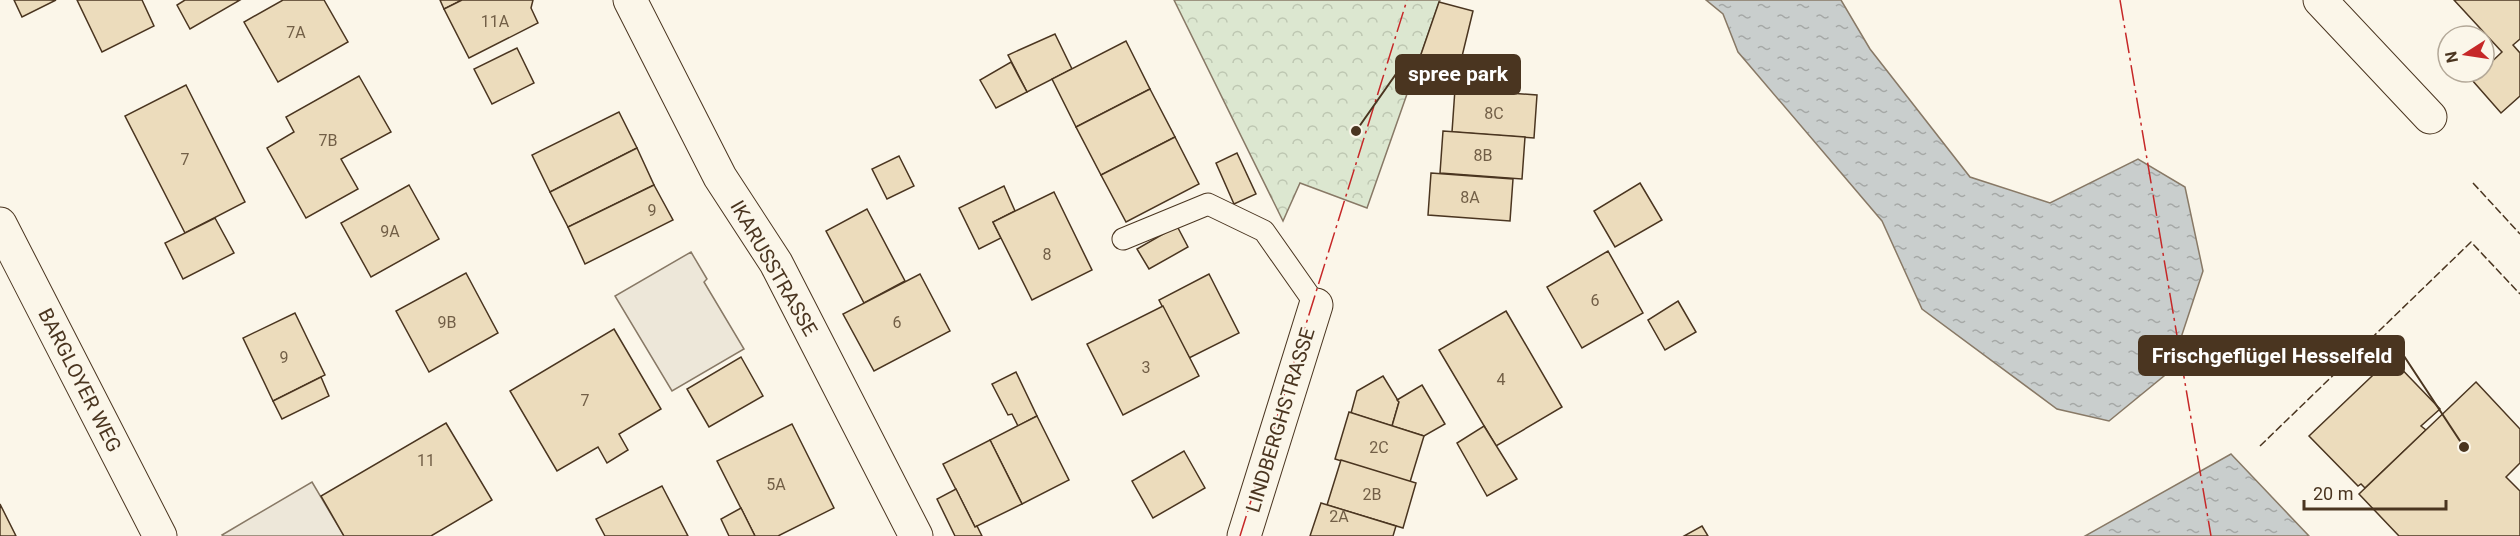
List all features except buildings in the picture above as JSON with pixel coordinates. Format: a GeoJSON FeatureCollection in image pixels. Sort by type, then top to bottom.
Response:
{"type":"FeatureCollection","features":[{"type":"Feature","properties":{"kind":"street","name":"IKARUSSTRASSE"},"geometry":{"type":"LineString","coordinates":[[630,0],[720,177],[776,263],[916,536]]}},
{"type":"Feature","properties":{"kind":"street"},"geometry":{"type":"LineString","coordinates":[[2320,0],[2430,117]]}},
{"type":"Feature","properties":{"kind":"street","name":"BARGLOYER WEG"},"geometry":{"type":"LineString","coordinates":[[0,225],[160,536]]}},
{"type":"Feature","properties":{"kind":"street","name":"LINDBERGHSTRASSE"},"geometry":{"type":"LineString","coordinates":[[1244,536],[1316,305]]}},
{"type":"Feature","properties":{"kind":"lane"},"geometry":{"type":"LineString","coordinates":[[1123,239],[1208,204],[1264,231],[1316,305]]}},
{"type":"Feature","properties":{"kind":"green space"},"geometry":{"type":"Polygon","coordinates":[[[1174,0],[1440,0],[1367,208],[1300,183],[1283,221],[1174,0]]]}},
{"type":"Feature","properties":{"kind":"shaded area"},"geometry":{"type":"Polygon","coordinates":[[[691,252],[707,279],[704,282],[744,349],[672,391],[615,296],[691,252]]]}},
{"type":"Feature","properties":{"kind":"shaded area"},"geometry":{"type":"Polygon","coordinates":[[[312,482],[344,536],[222,535],[312,482]]]}},
{"type":"Feature","properties":{"kind":"water"},"geometry":{"type":"Polygon","coordinates":[[[1706,0],[1841,0],[1870,49],[1970,177],[2050,203],[2138,159],[2185,187],[2203,271],[2170,371],[2109,421],[2057,409],[1922,309],[1882,221],[1738,52],[1723,14],[1706,0]]]}},
{"type":"Feature","properties":{"kind":"water"},"geometry":{"type":"Polygon","coordinates":[[[2231,454],[2309,536],[2085,536],[2231,454]]]}},
{"type":"Feature","properties":{"kind":"fence"},"geometry":{"type":"LineString","coordinates":[[2473,183],[2520,234]]}},
{"type":"Feature","properties":{"kind":"fence"},"geometry":{"type":"LineString","coordinates":[[2260,446],[2471,242],[2520,294]]}},
{"type":"Feature","properties":{"kind":"power"},"geometry":{"type":"LineString","coordinates":[[1240,536],[1407,0]]}},
{"type":"Feature","properties":{"kind":"power"},"geometry":{"type":"LineString","coordinates":[[2120,0],[2211,536]]}},
{"type":"Feature","properties":{"kind":"place","name":"spree park"},"geometry":{"type":"Point","coordinates":[1356,131]}},
{"type":"Feature","properties":{"kind":"place","name":"Frischgeflügel Hesselfeld"},"geometry":{"type":"Point","coordinates":[2464,447]}}]}
